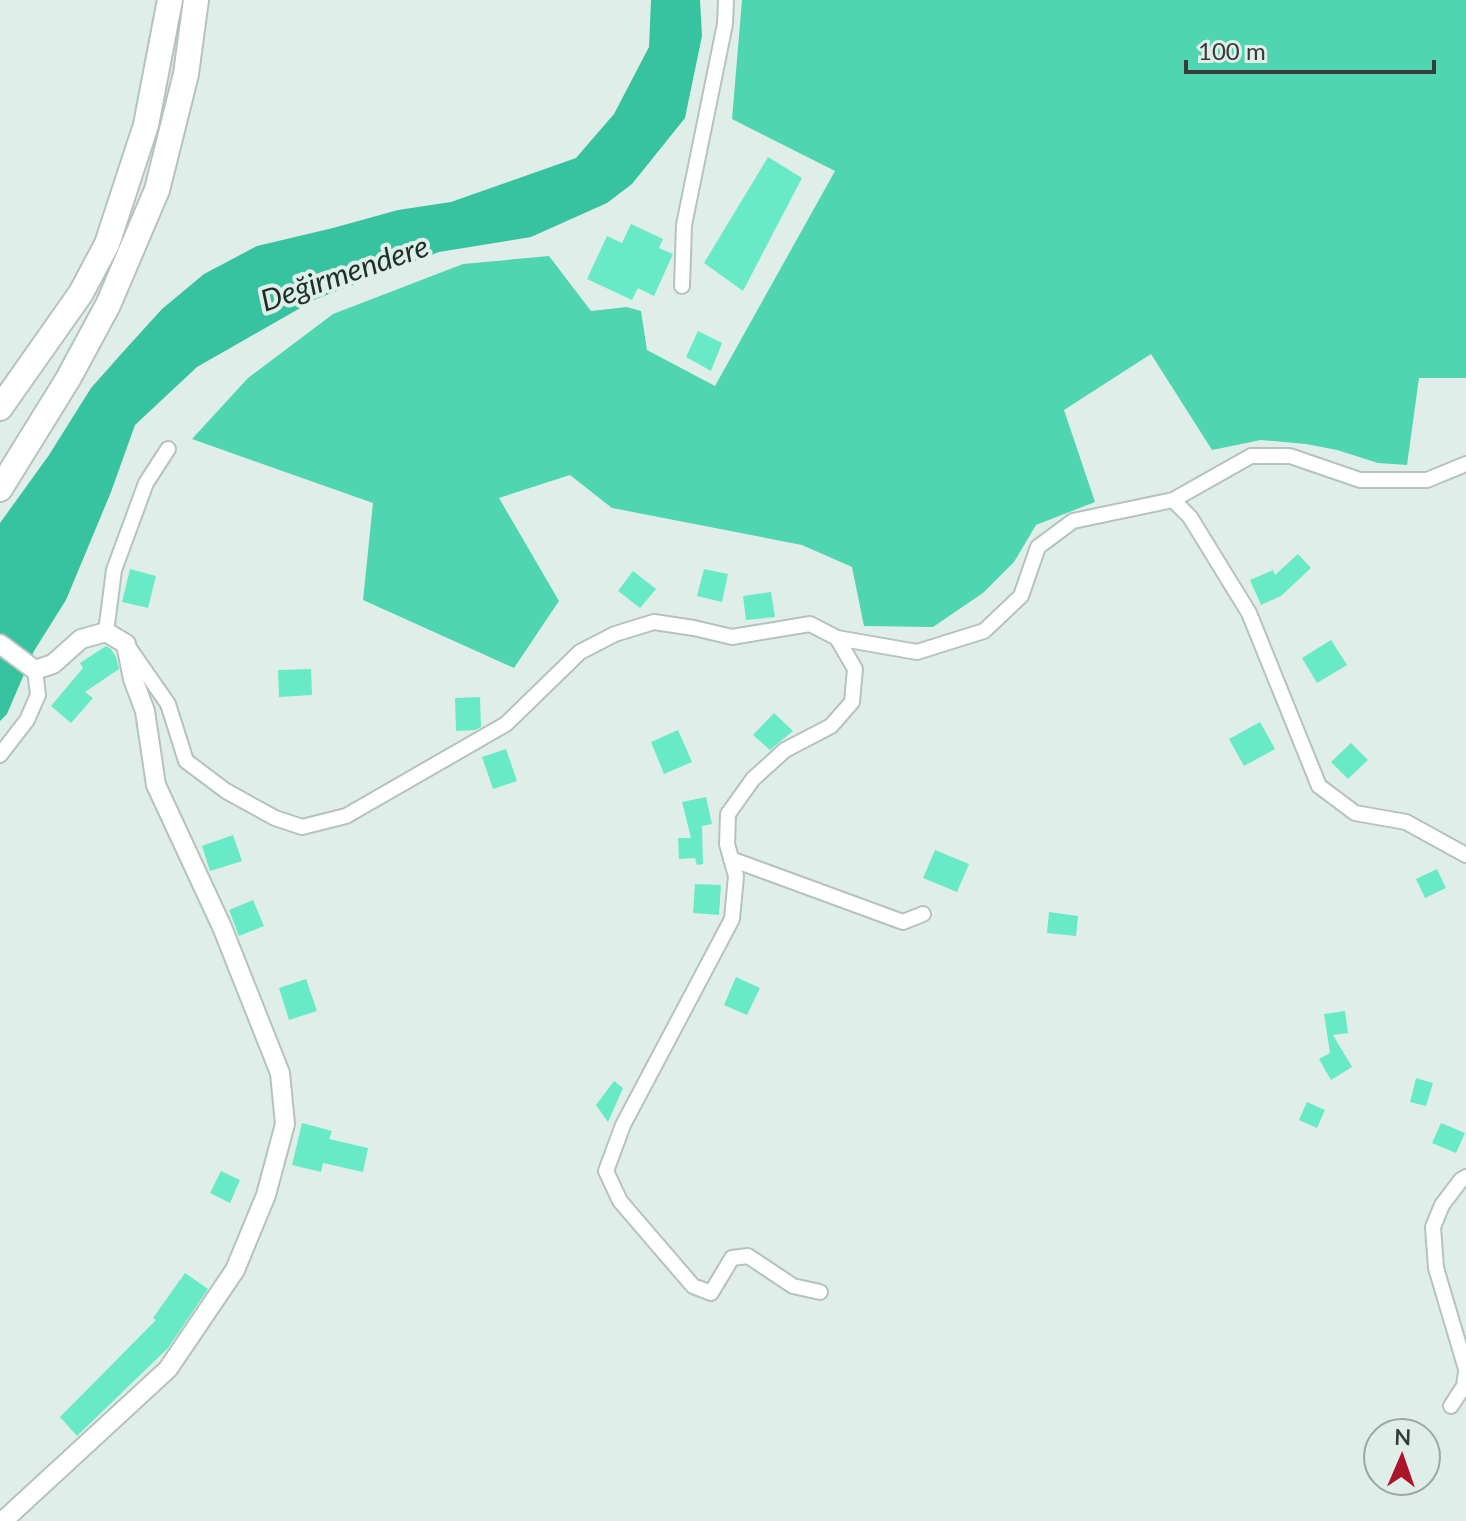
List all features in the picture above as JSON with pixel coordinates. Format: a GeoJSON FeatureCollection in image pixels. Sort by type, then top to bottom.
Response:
{"type":"FeatureCollection","features":[{"type":"Feature","properties":{"kind":"highway"},"geometry":{"type":"LineString","coordinates":[[0,408],[81,293],[107,244],[146,125],[170,0]]}},
{"type":"Feature","properties":{"kind":"highway"},"geometry":{"type":"LineString","coordinates":[[0,489],[68,379],[108,305],[157,190],[186,74],[196,0]]}},
{"type":"Feature","properties":{"kind":"street"},"geometry":{"type":"LineString","coordinates":[[682,286],[684,225],[725,24],[726,0]]}},
{"type":"Feature","properties":{"kind":"street"},"geometry":{"type":"LineString","coordinates":[[106,632],[114,570],[146,483],[168,449]]}},
{"type":"Feature","properties":{"kind":"street"},"geometry":{"type":"LineString","coordinates":[[35,670],[53,664],[81,639],[106,632],[126,644],[168,704],[186,761],[226,791],[275,818],[302,827],[346,816],[506,724],[580,652],[615,634],[654,622],[732,637],[810,624],[837,638],[917,652],[984,631],[1021,596],[1038,547],[1073,521],[1173,500],[1251,456],[1290,456],[1360,480],[1427,480],[1466,464]]}},
{"type":"Feature","properties":{"kind":"street"},"geometry":{"type":"LineString","coordinates":[[1173,500],[1190,517],[1249,613],[1319,786],[1355,813],[1406,822],[1466,855]]}},
{"type":"Feature","properties":{"kind":"street"},"geometry":{"type":"LineString","coordinates":[[820,1292],[793,1286],[748,1256],[732,1258],[711,1293],[693,1286],[620,1201],[606,1171],[623,1125],[732,919],[736,876],[727,844],[728,814],[753,779],[785,750],[831,726],[852,702],[855,669],[837,638]]}},
{"type":"Feature","properties":{"kind":"street"},"geometry":{"type":"LineString","coordinates":[[0,644],[35,670],[38,695],[27,720],[0,755]]}},
{"type":"Feature","properties":{"kind":"street"},"geometry":{"type":"LineString","coordinates":[[3,1521],[168,1369],[235,1270],[266,1195],[285,1124],[280,1073],[222,927],[156,785],[145,711],[133,679],[126,644]]}},
{"type":"Feature","properties":{"kind":"street"},"geometry":{"type":"LineString","coordinates":[[731,859],[903,922],[923,914]]}},
{"type":"Feature","properties":{"kind":"street"},"geometry":{"type":"LineString","coordinates":[[1451,1406],[1464,1386],[1466,1371],[1436,1268],[1433,1227],[1442,1205],[1466,1177]]}},
{"type":"Feature","properties":{"kind":"shaded area"},"geometry":{"type":"Polygon","coordinates":[[[742,0],[1466,0],[1466,378],[1419,378],[1407,465],[1378,463],[1337,450],[1261,440],[1212,450],[1151,354],[1064,410],[1095,502],[1036,525],[1014,562],[983,593],[933,627],[864,626],[852,567],[802,545],[612,508],[570,475],[499,498],[559,601],[514,668],[363,600],[373,503],[192,439],[248,378],[333,314],[463,264],[549,256],[591,311],[627,307],[641,311],[647,350],[715,386],[835,171],[732,119],[742,0]]]}},
{"type":"Feature","properties":{"kind":"water","name":"Değirmendere"},"geometry":{"type":"Polygon","coordinates":[[[651,0],[700,0],[702,36],[685,118],[632,184],[607,203],[531,237],[439,252],[316,299],[197,367],[135,425],[66,600],[34,651],[7,714],[0,721],[0,523],[49,455],[91,388],[123,352],[162,309],[204,274],[257,246],[398,210],[451,202],[576,158],[614,114],[649,47],[651,0]]]}},
{"type":"Feature","properties":{"kind":"building"},"geometry":{"type":"Polygon","coordinates":[[[768,157],[802,178],[743,291],[704,263],[768,157]]]}},
{"type":"Feature","properties":{"kind":"building"},"geometry":{"type":"Polygon","coordinates":[[[631,224],[663,239],[659,248],[673,254],[654,296],[638,288],[632,300],[587,279],[607,236],[622,243],[631,224]]]}},
{"type":"Feature","properties":{"kind":"building"},"geometry":{"type":"Polygon","coordinates":[[[698,331],[722,343],[711,371],[686,357],[698,331]]]}},
{"type":"Feature","properties":{"kind":"building"},"geometry":{"type":"Polygon","coordinates":[[[1298,554],[1311,568],[1281,596],[1261,605],[1250,580],[1273,570],[1275,575],[1298,554]]]}},
{"type":"Feature","properties":{"kind":"building"},"geometry":{"type":"Polygon","coordinates":[[[130,569],[156,576],[148,608],[122,602],[130,569]]]}},
{"type":"Feature","properties":{"kind":"building"},"geometry":{"type":"Polygon","coordinates":[[[704,569],[728,574],[722,602],[697,596],[704,569]]]}},
{"type":"Feature","properties":{"kind":"building"},"geometry":{"type":"Polygon","coordinates":[[[633,571],[656,589],[640,608],[618,591],[633,571]]]}},
{"type":"Feature","properties":{"kind":"building"},"geometry":{"type":"Polygon","coordinates":[[[771,592],[775,617],[746,620],[743,596],[771,592]]]}},
{"type":"Feature","properties":{"kind":"building"},"geometry":{"type":"Polygon","coordinates":[[[1331,640],[1347,665],[1317,683],[1302,658],[1331,640]]]}},
{"type":"Feature","properties":{"kind":"building"},"geometry":{"type":"Polygon","coordinates":[[[106,646],[116,657],[119,669],[85,692],[93,698],[71,723],[51,706],[83,668],[80,663],[106,646]]]}},
{"type":"Feature","properties":{"kind":"building"},"geometry":{"type":"Polygon","coordinates":[[[311,669],[312,695],[279,697],[278,670],[311,669]]]}},
{"type":"Feature","properties":{"kind":"building"},"geometry":{"type":"Polygon","coordinates":[[[480,697],[481,727],[456,731],[455,698],[480,697]]]}},
{"type":"Feature","properties":{"kind":"building"},"geometry":{"type":"Polygon","coordinates":[[[774,713],[793,731],[770,750],[753,735],[774,713]]]}},
{"type":"Feature","properties":{"kind":"building"},"geometry":{"type":"Polygon","coordinates":[[[1260,722],[1275,749],[1244,766],[1229,739],[1260,722]]]}},
{"type":"Feature","properties":{"kind":"building"},"geometry":{"type":"Polygon","coordinates":[[[678,730],[692,762],[664,774],[651,742],[678,730]]]}},
{"type":"Feature","properties":{"kind":"building"},"geometry":{"type":"Polygon","coordinates":[[[1351,743],[1368,760],[1348,779],[1331,762],[1351,743]]]}},
{"type":"Feature","properties":{"kind":"building"},"geometry":{"type":"Polygon","coordinates":[[[506,749],[517,781],[493,789],[482,757],[506,749]]]}},
{"type":"Feature","properties":{"kind":"building"},"geometry":{"type":"Polygon","coordinates":[[[706,797],[712,824],[702,826],[703,864],[697,865],[695,858],[679,859],[678,838],[691,838],[682,802],[706,797]]]}},
{"type":"Feature","properties":{"kind":"building"},"geometry":{"type":"Polygon","coordinates":[[[233,835],[242,861],[210,871],[202,846],[233,835]]]}},
{"type":"Feature","properties":{"kind":"building"},"geometry":{"type":"Polygon","coordinates":[[[935,850],[969,864],[957,892],[923,878],[935,850]]]}},
{"type":"Feature","properties":{"kind":"building"},"geometry":{"type":"Polygon","coordinates":[[[1437,869],[1446,888],[1425,898],[1416,879],[1437,869]]]}},
{"type":"Feature","properties":{"kind":"building"},"geometry":{"type":"Polygon","coordinates":[[[695,884],[721,885],[719,915],[693,913],[695,884]]]}},
{"type":"Feature","properties":{"kind":"building"},"geometry":{"type":"Polygon","coordinates":[[[253,900],[264,926],[239,936],[229,910],[253,900]]]}},
{"type":"Feature","properties":{"kind":"building"},"geometry":{"type":"Polygon","coordinates":[[[1049,912],[1078,916],[1076,936],[1047,933],[1049,912]]]}},
{"type":"Feature","properties":{"kind":"building"},"geometry":{"type":"Polygon","coordinates":[[[736,977],[760,988],[747,1015],[724,1005],[736,977]]]}},
{"type":"Feature","properties":{"kind":"building"},"geometry":{"type":"Polygon","coordinates":[[[306,979],[317,1011],[289,1020],[279,988],[306,979]]]}},
{"type":"Feature","properties":{"kind":"building"},"geometry":{"type":"Polygon","coordinates":[[[1345,1011],[1348,1033],[1333,1035],[1352,1067],[1331,1080],[1319,1059],[1330,1053],[1324,1014],[1345,1011]]]}},
{"type":"Feature","properties":{"kind":"building"},"geometry":{"type":"Polygon","coordinates":[[[1416,1078],[1433,1083],[1426,1106],[1410,1102],[1416,1078]]]}},
{"type":"Feature","properties":{"kind":"building"},"geometry":{"type":"Polygon","coordinates":[[[614,1081],[623,1088],[608,1122],[596,1105],[614,1081]]]}},
{"type":"Feature","properties":{"kind":"building"},"geometry":{"type":"Polygon","coordinates":[[[1307,1102],[1325,1110],[1317,1128],[1299,1120],[1307,1102]]]}},
{"type":"Feature","properties":{"kind":"building"},"geometry":{"type":"Polygon","coordinates":[[[302,1123],[332,1131],[329,1139],[368,1148],[363,1172],[323,1163],[321,1172],[292,1165],[302,1123]]]}},
{"type":"Feature","properties":{"kind":"building"},"geometry":{"type":"Polygon","coordinates":[[[1441,1123],[1465,1133],[1456,1153],[1432,1143],[1441,1123]]]}},
{"type":"Feature","properties":{"kind":"building"},"geometry":{"type":"Polygon","coordinates":[[[221,1171],[240,1180],[230,1203],[210,1193],[221,1171]]]}},
{"type":"Feature","properties":{"kind":"building"},"geometry":{"type":"Polygon","coordinates":[[[185,1273],[208,1289],[168,1348],[77,1436],[60,1417],[156,1320],[153,1318],[185,1273]]]}}]}
